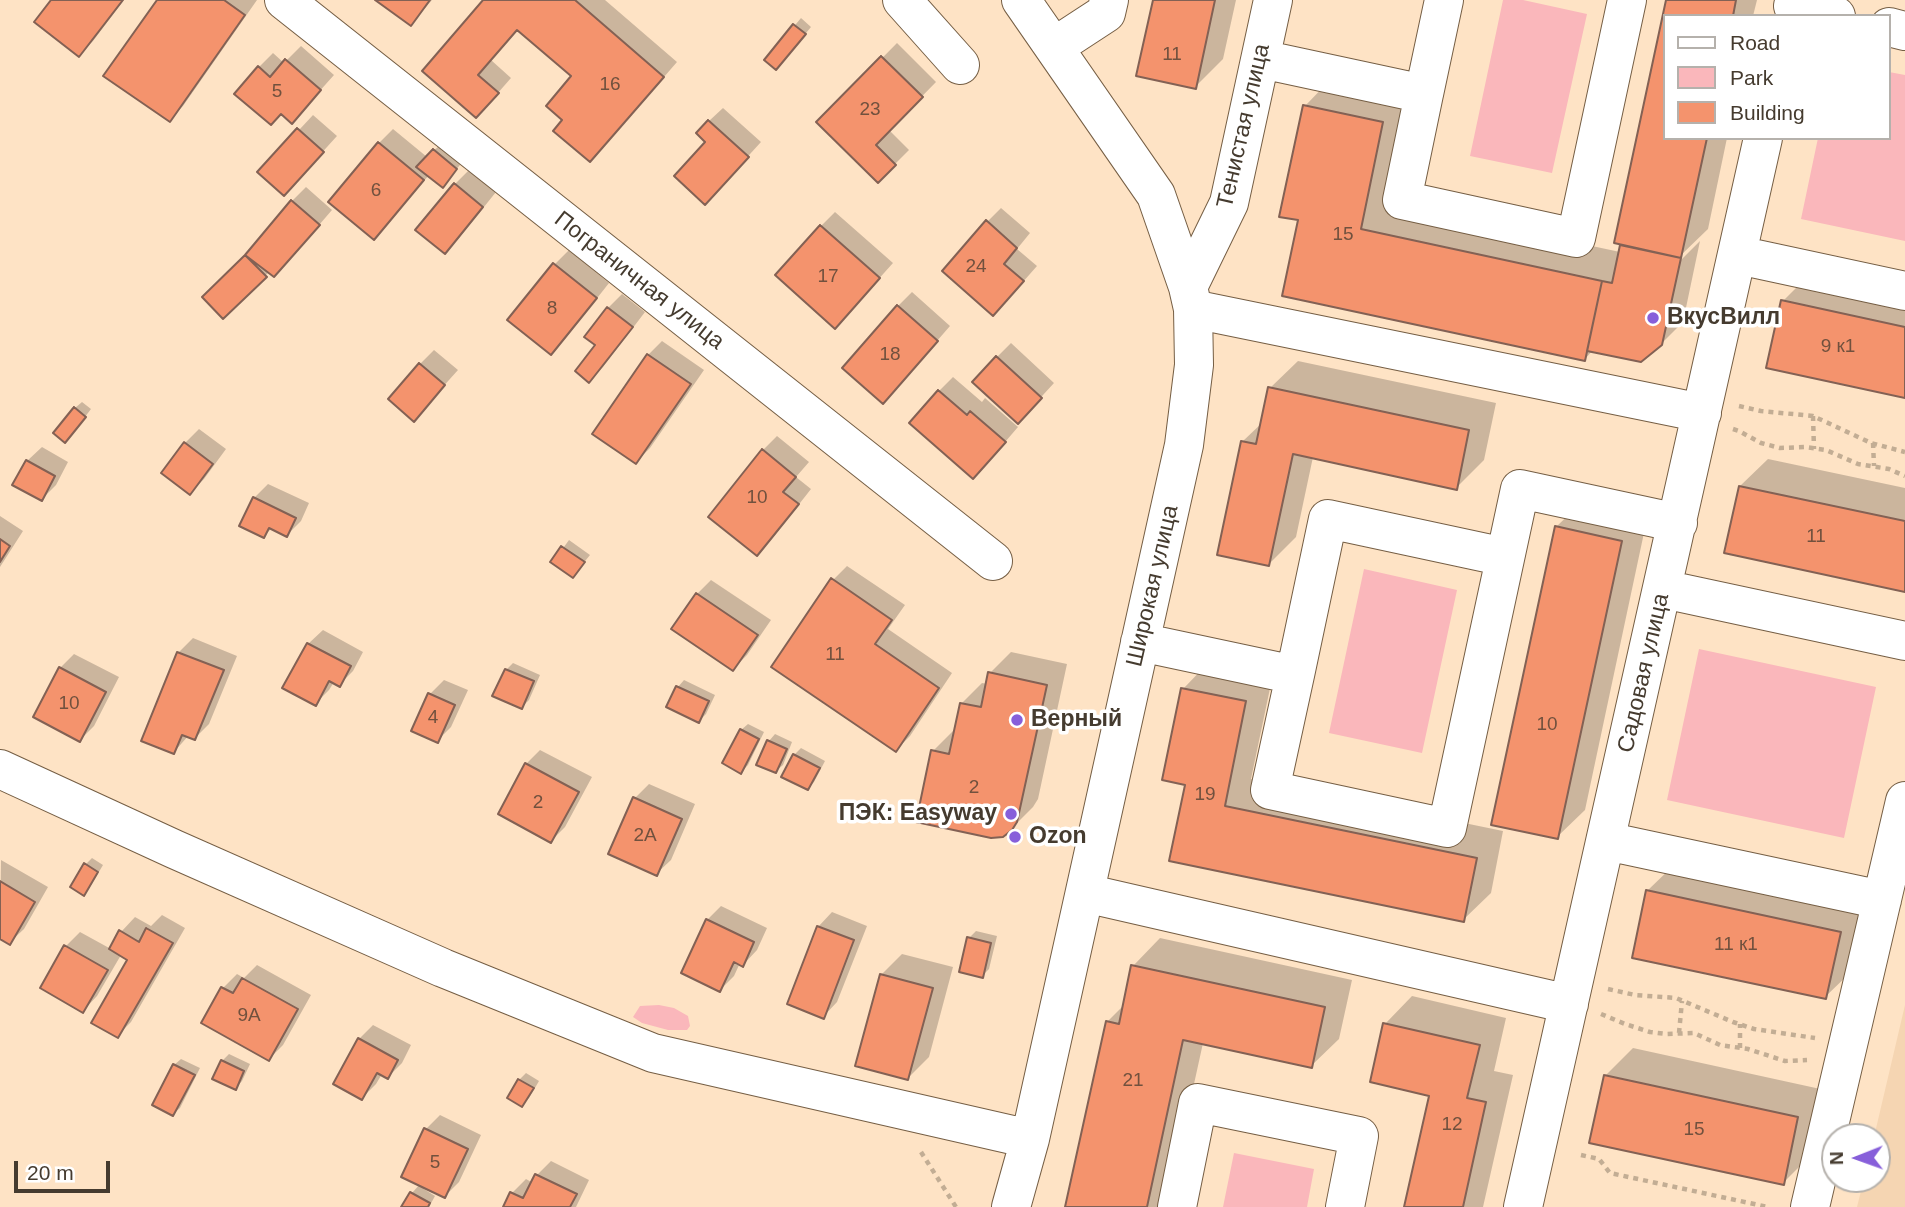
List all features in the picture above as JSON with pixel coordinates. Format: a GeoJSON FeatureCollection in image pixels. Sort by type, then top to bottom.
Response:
{"type":"FeatureCollection","features":[{"type":"Feature","properties":{"kind":"street","name":"Пограничная улица"},"geometry":{"type":"LineString","coordinates":[[284,0],[993,561]]}},
{"type":"Feature","properties":{"kind":"street"},"geometry":{"type":"LineString","coordinates":[[902,0],[960,65]]}},
{"type":"Feature","properties":{"kind":"street","name":"Широкая улица"},"geometry":{"type":"LineString","coordinates":[[1011,1207],[1030,1139],[1184,445],[1194,366],[1191,298],[1156,195],[1021,0]]}},
{"type":"Feature","properties":{"kind":"street"},"geometry":{"type":"LineString","coordinates":[[1054,47],[1106,13],[1109,0]]}},
{"type":"Feature","properties":{"kind":"street","name":"Тенистая улица"},"geometry":{"type":"LineString","coordinates":[[1191,298],[1229,203],[1273,0]]}},
{"type":"Feature","properties":{"kind":"street"},"geometry":{"type":"LineString","coordinates":[[1444,0],[1402,200],[1576,238],[1627,0]]}},
{"type":"Feature","properties":{"kind":"street"},"geometry":{"type":"LineString","coordinates":[[1792,7],[1826,14]]}},
{"type":"Feature","properties":{"kind":"street"},"geometry":{"type":"LineString","coordinates":[[1261,59],[1424,94]]}},
{"type":"Feature","properties":{"kind":"street","name":"Садовая улица"},"geometry":{"type":"LineString","coordinates":[[1523,1207],[1583,1007],[1606,841],[1678,523],[1722,415],[1738,255],[1763,140]]}},
{"type":"Feature","properties":{"kind":"street"},"geometry":{"type":"LineString","coordinates":[[1738,255],[1905,291]]}},
{"type":"Feature","properties":{"kind":"street"},"geometry":{"type":"LineString","coordinates":[[1191,298],[1722,415]]}},
{"type":"Feature","properties":{"kind":"street"},"geometry":{"type":"LineString","coordinates":[[1505,557],[1328,519],[1270,790],[1447,828],[1520,489],[1678,523]]}},
{"type":"Feature","properties":{"kind":"street"},"geometry":{"type":"LineString","coordinates":[[1663,589],[1905,641]]}},
{"type":"Feature","properties":{"kind":"street"},"geometry":{"type":"LineString","coordinates":[[1140,642],[1294,675]]}},
{"type":"Feature","properties":{"kind":"street"},"geometry":{"type":"LineString","coordinates":[[0,769],[443,968],[653,1053],[1030,1139]]}},
{"type":"Feature","properties":{"kind":"street"},"geometry":{"type":"LineString","coordinates":[[1810,1207],[1905,801]]}},
{"type":"Feature","properties":{"kind":"street"},"geometry":{"type":"LineString","coordinates":[[1606,841],[1882,900]]}},
{"type":"Feature","properties":{"kind":"street"},"geometry":{"type":"LineString","coordinates":[[1085,893],[1583,1007]]}},
{"type":"Feature","properties":{"kind":"street"},"geometry":{"type":"LineString","coordinates":[[1177,1207],[1198,1102],[1359,1136],[1345,1207]]}},
{"type":"Feature","properties":{"kind":"path"},"geometry":{"type":"LineString","coordinates":[[1722,415],[1761,411],[1813,416],[1873,443],[1905,452]]}},
{"type":"Feature","properties":{"kind":"path"},"geometry":{"type":"LineString","coordinates":[[1722,415],[1739,431],[1761,443],[1826,450],[1858,464],[1905,476]]}},
{"type":"Feature","properties":{"kind":"path"},"geometry":{"type":"LineString","coordinates":[[1813,416],[1814,449]]}},
{"type":"Feature","properties":{"kind":"path"},"geometry":{"type":"LineString","coordinates":[[1873,443],[1874,466]]}},
{"type":"Feature","properties":{"kind":"path"},"geometry":{"type":"LineString","coordinates":[[1603,987],[1634,995],[1676,998],[1754,1029],[1798,1034],[1845,1057]]}},
{"type":"Feature","properties":{"kind":"path"},"geometry":{"type":"LineString","coordinates":[[1679,1033],[1682,1001]]}},
{"type":"Feature","properties":{"kind":"path"},"geometry":{"type":"LineString","coordinates":[[1583,1007],[1650,1032],[1694,1033],[1720,1045],[1785,1061],[1817,1061],[1845,1057]]}},
{"type":"Feature","properties":{"kind":"path"},"geometry":{"type":"LineString","coordinates":[[1740,1024],[1740,1048]]}},
{"type":"Feature","properties":{"kind":"path"},"geometry":{"type":"LineString","coordinates":[[893,1108],[956,1207]]}},
{"type":"Feature","properties":{"kind":"path"},"geometry":{"type":"LineString","coordinates":[[1581,1155],[1599,1159],[1610,1173],[1768,1207]]}},
{"type":"Feature","properties":{"kind":"shaded area"},"geometry":{"type":"Polygon","coordinates":[[[1905,1005],[1905,1207],[1857,1207],[1860,1193],[1891,1193],[1891,1123],[1877,1123],[1905,1005]]]}},
{"type":"Feature","properties":{"kind":"green space"},"geometry":{"type":"Polygon","coordinates":[[[1503,0],[1523,0],[1587,14],[1552,173],[1470,156],[1503,0]]]}},
{"type":"Feature","properties":{"kind":"green space"},"geometry":{"type":"Polygon","coordinates":[[[1891,72],[1905,75],[1905,241],[1801,219],[1818,140],[1891,140],[1891,72]]]}},
{"type":"Feature","properties":{"kind":"green space"},"geometry":{"type":"Polygon","coordinates":[[[1364,569],[1457,590],[1422,753],[1329,733],[1364,569]]]}},
{"type":"Feature","properties":{"kind":"green space"},"geometry":{"type":"Polygon","coordinates":[[[1699,649],[1876,687],[1844,838],[1667,800],[1699,649]]]}},
{"type":"Feature","properties":{"kind":"green space"},"geometry":{"type":"Polygon","coordinates":[[[659,1005],[674,1008],[688,1016],[690,1026],[687,1030],[668,1030],[642,1023],[633,1017],[640,1006],[659,1005]]]}},
{"type":"Feature","properties":{"kind":"green space"},"geometry":{"type":"Polygon","coordinates":[[[1234,1153],[1314,1169],[1307,1207],[1223,1207],[1234,1153]]]}},
{"type":"Feature","properties":{"kind":"building"},"geometry":{"type":"Polygon","coordinates":[[[51,0],[123,0],[79,57],[34,22],[51,0]]]}},
{"type":"Feature","properties":{"kind":"building"},"geometry":{"type":"Polygon","coordinates":[[[157,0],[224,0],[245,15],[170,122],[103,76],[157,0]]]}},
{"type":"Feature","properties":{"kind":"building"},"geometry":{"type":"Polygon","coordinates":[[[375,0],[430,0],[411,26],[375,0]]]}},
{"type":"Feature","properties":{"kind":"building"},"geometry":{"type":"Polygon","coordinates":[[[483,0],[575,0],[664,77],[590,162],[553,131],[562,120],[546,106],[571,76],[517,30],[478,75],[499,93],[476,118],[422,71],[483,0]]]}},
{"type":"Feature","properties":{"kind":"building"},"geometry":{"type":"Polygon","coordinates":[[[1153,0],[1215,0],[1196,89],[1136,76],[1153,0]]]}},
{"type":"Feature","properties":{"kind":"building"},"geometry":{"type":"Polygon","coordinates":[[[1666,0],[1736,0],[1733,14],[1664,14],[1664,140],[1707,140],[1681,258],[1614,243],[1666,0]]]}},
{"type":"Feature","properties":{"kind":"building"},"geometry":{"type":"Polygon","coordinates":[[[793,24],[806,34],[776,70],[764,60],[793,24]]]}},
{"type":"Feature","properties":{"kind":"building"},"geometry":{"type":"Polygon","coordinates":[[[881,56],[923,97],[876,145],[896,165],[878,183],[816,122],[881,56]]]}},
{"type":"Feature","properties":{"kind":"building"},"geometry":{"type":"Polygon","coordinates":[[[285,59],[321,90],[292,124],[281,114],[271,125],[234,94],[258,66],[270,77],[285,59]]]}},
{"type":"Feature","properties":{"kind":"building"},"geometry":{"type":"Polygon","coordinates":[[[1303,105],[1383,122],[1361,229],[1602,281],[1585,361],[1282,296],[1298,220],[1279,217],[1303,105]]]}},
{"type":"Feature","properties":{"kind":"building"},"geometry":{"type":"Polygon","coordinates":[[[708,120],[749,157],[705,205],[674,176],[705,142],[696,133],[708,120]]]}},
{"type":"Feature","properties":{"kind":"building"},"geometry":{"type":"Polygon","coordinates":[[[297,128],[324,152],[284,196],[257,172],[297,128]]]}},
{"type":"Feature","properties":{"kind":"building"},"geometry":{"type":"Polygon","coordinates":[[[378,142],[424,180],[374,240],[328,202],[378,142]]]}},
{"type":"Feature","properties":{"kind":"building"},"geometry":{"type":"Polygon","coordinates":[[[433,149],[457,169],[443,188],[416,167],[433,149]]]}},
{"type":"Feature","properties":{"kind":"building"},"geometry":{"type":"Polygon","coordinates":[[[454,183],[483,207],[445,254],[415,230],[454,183]]]}},
{"type":"Feature","properties":{"kind":"building"},"geometry":{"type":"Polygon","coordinates":[[[291,200],[320,225],[274,277],[245,255],[291,200]]]}},
{"type":"Feature","properties":{"kind":"building"},"geometry":{"type":"Polygon","coordinates":[[[986,220],[1017,248],[1004,264],[1024,281],[993,316],[942,271],[986,220]]]}},
{"type":"Feature","properties":{"kind":"building"},"geometry":{"type":"Polygon","coordinates":[[[820,225],[880,278],[835,329],[775,275],[820,225]]]}},
{"type":"Feature","properties":{"kind":"building"},"geometry":{"type":"Polygon","coordinates":[[[1620,245],[1681,258],[1662,345],[1641,362],[1587,351],[1602,281],[1612,283],[1620,245]]]}},
{"type":"Feature","properties":{"kind":"building"},"geometry":{"type":"Polygon","coordinates":[[[245,255],[267,277],[223,319],[202,297],[245,255]]]}},
{"type":"Feature","properties":{"kind":"building"},"geometry":{"type":"Polygon","coordinates":[[[553,263],[597,298],[551,355],[507,320],[553,263]]]}},
{"type":"Feature","properties":{"kind":"building"},"geometry":{"type":"Polygon","coordinates":[[[1781,300],[1905,327],[1905,398],[1766,368],[1781,300]]]}},
{"type":"Feature","properties":{"kind":"building"},"geometry":{"type":"Polygon","coordinates":[[[897,305],[938,341],[883,404],[842,368],[897,305]]]}},
{"type":"Feature","properties":{"kind":"building"},"geometry":{"type":"Polygon","coordinates":[[[607,307],[633,327],[589,383],[575,371],[595,345],[584,337],[607,307]]]}},
{"type":"Feature","properties":{"kind":"building"},"geometry":{"type":"Polygon","coordinates":[[[647,354],[691,384],[636,464],[592,434],[647,354]]]}},
{"type":"Feature","properties":{"kind":"building"},"geometry":{"type":"Polygon","coordinates":[[[996,356],[1042,398],[1018,424],[972,382],[996,356]]]}},
{"type":"Feature","properties":{"kind":"building"},"geometry":{"type":"Polygon","coordinates":[[[419,363],[445,385],[414,422],[388,399],[419,363]]]}},
{"type":"Feature","properties":{"kind":"building"},"geometry":{"type":"Polygon","coordinates":[[[1268,387],[1469,430],[1457,490],[1293,454],[1269,566],[1217,555],[1241,441],[1256,444],[1268,387]]]}},
{"type":"Feature","properties":{"kind":"building"},"geometry":{"type":"Polygon","coordinates":[[[938,390],[967,415],[970,411],[1006,442],[973,479],[909,423],[938,390]]]}},
{"type":"Feature","properties":{"kind":"building"},"geometry":{"type":"Polygon","coordinates":[[[74,407],[86,417],[65,443],[53,433],[74,407]]]}},
{"type":"Feature","properties":{"kind":"building"},"geometry":{"type":"Polygon","coordinates":[[[184,442],[213,464],[190,495],[161,473],[184,442]]]}},
{"type":"Feature","properties":{"kind":"building"},"geometry":{"type":"Polygon","coordinates":[[[762,449],[796,477],[783,492],[799,504],[757,556],[708,517],[762,449]]]}},
{"type":"Feature","properties":{"kind":"building"},"geometry":{"type":"Polygon","coordinates":[[[26,460],[55,476],[42,501],[12,485],[26,460]]]}},
{"type":"Feature","properties":{"kind":"building"},"geometry":{"type":"Polygon","coordinates":[[[1739,486],[1905,521],[1905,592],[1724,553],[1739,486]]]}},
{"type":"Feature","properties":{"kind":"building"},"geometry":{"type":"Polygon","coordinates":[[[253,497],[296,518],[287,537],[269,528],[264,538],[239,526],[253,497]]]}},
{"type":"Feature","properties":{"kind":"building"},"geometry":{"type":"Polygon","coordinates":[[[1555,526],[1622,541],[1558,839],[1491,825],[1555,526]]]}},
{"type":"Feature","properties":{"kind":"building"},"geometry":{"type":"Polygon","coordinates":[[[0,539],[10,546],[0,562],[0,539]]]}},
{"type":"Feature","properties":{"kind":"building"},"geometry":{"type":"Polygon","coordinates":[[[561,546],[585,562],[573,578],[550,562],[561,546]]]}},
{"type":"Feature","properties":{"kind":"building"},"geometry":{"type":"Polygon","coordinates":[[[831,578],[892,620],[875,644],[939,688],[896,752],[771,667],[831,578]]]}},
{"type":"Feature","properties":{"kind":"building"},"geometry":{"type":"Polygon","coordinates":[[[696,593],[758,635],[733,671],[671,629],[696,593]]]}},
{"type":"Feature","properties":{"kind":"building"},"geometry":{"type":"Polygon","coordinates":[[[307,643],[351,666],[340,687],[329,681],[316,706],[282,688],[307,643]]]}},
{"type":"Feature","properties":{"kind":"building"},"geometry":{"type":"Polygon","coordinates":[[[177,652],[224,670],[195,740],[182,735],[174,754],[141,741],[177,652]]]}},
{"type":"Feature","properties":{"kind":"building"},"geometry":{"type":"Polygon","coordinates":[[[59,667],[106,692],[80,742],[33,717],[59,667]]]}},
{"type":"Feature","properties":{"kind":"building"},"geometry":{"type":"Polygon","coordinates":[[[505,669],[534,681],[522,709],[492,696],[505,669]]]}},
{"type":"Feature","properties":{"kind":"building"},"geometry":{"type":"Polygon","coordinates":[[[988,672],[1047,685],[1017,822],[1003,837],[991,838],[916,822],[931,750],[949,754],[960,703],[981,707],[988,672]]]}},
{"type":"Feature","properties":{"kind":"building"},"geometry":{"type":"Polygon","coordinates":[[[676,686],[709,701],[699,723],[666,707],[676,686]]]}},
{"type":"Feature","properties":{"kind":"building"},"geometry":{"type":"Polygon","coordinates":[[[1181,688],[1246,701],[1225,806],[1477,858],[1464,922],[1169,861],[1185,785],[1162,780],[1181,688]]]}},
{"type":"Feature","properties":{"kind":"building"},"geometry":{"type":"Polygon","coordinates":[[[428,693],[455,705],[438,743],[411,731],[428,693]]]}},
{"type":"Feature","properties":{"kind":"building"},"geometry":{"type":"Polygon","coordinates":[[[740,729],[759,739],[741,774],[722,763],[740,729]]]}},
{"type":"Feature","properties":{"kind":"building"},"geometry":{"type":"Polygon","coordinates":[[[767,740],[787,749],[776,773],[756,765],[767,740]]]}},
{"type":"Feature","properties":{"kind":"building"},"geometry":{"type":"Polygon","coordinates":[[[793,754],[820,768],[808,790],[781,777],[793,754]]]}},
{"type":"Feature","properties":{"kind":"building"},"geometry":{"type":"Polygon","coordinates":[[[525,763],[579,792],[551,843],[498,814],[525,763]]]}},
{"type":"Feature","properties":{"kind":"building"},"geometry":{"type":"Polygon","coordinates":[[[633,797],[682,819],[657,876],[608,854],[633,797]]]}},
{"type":"Feature","properties":{"kind":"building"},"geometry":{"type":"Polygon","coordinates":[[[84,863],[98,872],[84,896],[70,887],[84,863]]]}},
{"type":"Feature","properties":{"kind":"building"},"geometry":{"type":"Polygon","coordinates":[[[0,881],[35,902],[10,945],[0,939],[0,881]]]}},
{"type":"Feature","properties":{"kind":"building"},"geometry":{"type":"Polygon","coordinates":[[[1646,890],[1841,932],[1826,999],[1632,958],[1646,890]]]}},
{"type":"Feature","properties":{"kind":"building"},"geometry":{"type":"Polygon","coordinates":[[[706,919],[754,942],[743,967],[734,962],[720,992],[681,973],[706,919]]]}},
{"type":"Feature","properties":{"kind":"building"},"geometry":{"type":"Polygon","coordinates":[[[817,926],[854,940],[824,1019],[787,1004],[817,926]]]}},
{"type":"Feature","properties":{"kind":"building"},"geometry":{"type":"Polygon","coordinates":[[[146,928],[173,943],[118,1038],[91,1023],[127,960],[109,949],[119,930],[139,942],[146,928]]]}},
{"type":"Feature","properties":{"kind":"building"},"geometry":{"type":"Polygon","coordinates":[[[967,937],[991,943],[983,978],[959,972],[967,937]]]}},
{"type":"Feature","properties":{"kind":"building"},"geometry":{"type":"Polygon","coordinates":[[[64,945],[108,970],[83,1013],[40,988],[64,945]]]}},
{"type":"Feature","properties":{"kind":"building"},"geometry":{"type":"Polygon","coordinates":[[[1131,965],[1325,1007],[1312,1068],[1183,1040],[1147,1207],[1065,1207],[1106,1021],[1119,1024],[1131,965]]]}},
{"type":"Feature","properties":{"kind":"building"},"geometry":{"type":"Polygon","coordinates":[[[880,974],[933,988],[908,1080],[855,1066],[880,974]]]}},
{"type":"Feature","properties":{"kind":"building"},"geometry":{"type":"Polygon","coordinates":[[[242,978],[298,1009],[269,1061],[201,1023],[221,987],[233,993],[242,978]]]}},
{"type":"Feature","properties":{"kind":"building"},"geometry":{"type":"Polygon","coordinates":[[[1383,1023],[1480,1045],[1467,1098],[1486,1102],[1463,1207],[1404,1207],[1429,1096],[1370,1082],[1383,1023]]]}},
{"type":"Feature","properties":{"kind":"building"},"geometry":{"type":"Polygon","coordinates":[[[358,1038],[398,1060],[388,1079],[377,1073],[362,1100],[333,1084],[358,1038]]]}},
{"type":"Feature","properties":{"kind":"building"},"geometry":{"type":"Polygon","coordinates":[[[221,1060],[244,1071],[236,1090],[212,1079],[221,1060]]]}},
{"type":"Feature","properties":{"kind":"building"},"geometry":{"type":"Polygon","coordinates":[[[173,1064],[195,1075],[173,1116],[152,1105],[173,1064]]]}},
{"type":"Feature","properties":{"kind":"building"},"geometry":{"type":"Polygon","coordinates":[[[1604,1075],[1798,1117],[1784,1185],[1589,1143],[1604,1075]]]}},
{"type":"Feature","properties":{"kind":"building"},"geometry":{"type":"Polygon","coordinates":[[[518,1079],[534,1088],[522,1107],[507,1098],[518,1079]]]}},
{"type":"Feature","properties":{"kind":"building"},"geometry":{"type":"Polygon","coordinates":[[[424,1128],[468,1149],[445,1198],[401,1177],[424,1128]]]}},
{"type":"Feature","properties":{"kind":"building"},"geometry":{"type":"Polygon","coordinates":[[[535,1174],[577,1194],[570,1207],[503,1207],[510,1192],[523,1198],[535,1174]]]}},
{"type":"Feature","properties":{"kind":"building"},"geometry":{"type":"Polygon","coordinates":[[[410,1192],[430,1203],[428,1207],[401,1207],[410,1192]]]}},
{"type":"Feature","properties":{"kind":"place","name":"ВкусВилл"},"geometry":{"type":"Point","coordinates":[1653,318]}},
{"type":"Feature","properties":{"kind":"place","name":"Верный"},"geometry":{"type":"Point","coordinates":[1017,720]}},
{"type":"Feature","properties":{"kind":"place","name":"ПЭК: Easyway"},"geometry":{"type":"Point","coordinates":[1011,814]}},
{"type":"Feature","properties":{"kind":"place","name":"Ozon"},"geometry":{"type":"Point","coordinates":[1015,837]}}]}
